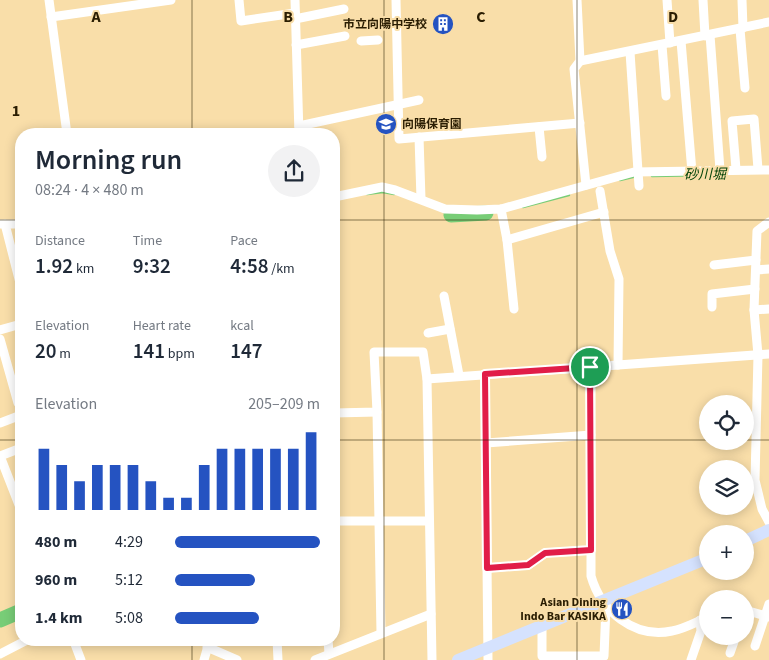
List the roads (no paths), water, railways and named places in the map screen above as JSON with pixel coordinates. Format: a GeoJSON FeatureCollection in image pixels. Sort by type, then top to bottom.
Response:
{"type":"FeatureCollection","features":[{"type":"Feature","properties":{"kind":"street"},"geometry":{"type":"LineString","coordinates":[[49,0],[66,128]]}},
{"type":"Feature","properties":{"kind":"street"},"geometry":{"type":"LineString","coordinates":[[51,17],[171,0]]}},
{"type":"Feature","properties":{"kind":"street"},"geometry":{"type":"LineString","coordinates":[[239,0],[241,21],[344,9]]}},
{"type":"Feature","properties":{"kind":"street"},"geometry":{"type":"LineString","coordinates":[[295,0],[299,128]]}},
{"type":"Feature","properties":{"kind":"street"},"geometry":{"type":"LineString","coordinates":[[396,0],[400,139],[580,123]]}},
{"type":"Feature","properties":{"kind":"street"},"geometry":{"type":"LineString","coordinates":[[577,0],[580,61],[574,69],[586,185]]}},
{"type":"Feature","properties":{"kind":"street"},"geometry":{"type":"LineString","coordinates":[[666,96],[667,0]]}},
{"type":"Feature","properties":{"kind":"street"},"geometry":{"type":"LineString","coordinates":[[703,0],[720,170]]}},
{"type":"Feature","properties":{"kind":"street"},"geometry":{"type":"LineString","coordinates":[[742,0],[745,88]]}},
{"type":"Feature","properties":{"kind":"street"},"geometry":{"type":"LineString","coordinates":[[580,61],[769,22]]}},
{"type":"Feature","properties":{"kind":"street"},"geometry":{"type":"LineString","coordinates":[[296,45],[345,36]]}},
{"type":"Feature","properties":{"kind":"street"},"geometry":{"type":"LineString","coordinates":[[361,40],[378,40]]}},
{"type":"Feature","properties":{"kind":"street"},"geometry":{"type":"LineString","coordinates":[[681,41],[692,172]]}},
{"type":"Feature","properties":{"kind":"street"},"geometry":{"type":"LineString","coordinates":[[630,52],[638,186]]}},
{"type":"Feature","properties":{"kind":"street"},"geometry":{"type":"LineString","coordinates":[[305,128],[332,119],[418,100]]}},
{"type":"Feature","properties":{"kind":"street"},"geometry":{"type":"LineString","coordinates":[[736,170],[732,121],[754,119],[758,169]]}},
{"type":"Feature","properties":{"kind":"street"},"geometry":{"type":"LineString","coordinates":[[539,127],[542,157]]}},
{"type":"Feature","properties":{"kind":"street"},"geometry":{"type":"LineString","coordinates":[[419,137],[421,199]]}},
{"type":"Feature","properties":{"kind":"street"},"geometry":{"type":"LineString","coordinates":[[340,196],[382,187],[421,199],[445,209],[502,209],[638,171],[769,170]]}},
{"type":"Feature","properties":{"kind":"street"},"geometry":{"type":"LineString","coordinates":[[600,191],[610,251],[618,279],[618,365]]}},
{"type":"Feature","properties":{"kind":"street"},"geometry":{"type":"LineString","coordinates":[[502,209],[514,309]]}},
{"type":"Feature","properties":{"kind":"street"},"geometry":{"type":"LineString","coordinates":[[507,240],[604,212]]}},
{"type":"Feature","properties":{"kind":"street"},"geometry":{"type":"LineString","coordinates":[[769,222],[757,231],[754,310],[758,355],[755,480],[762,508],[769,522]]}},
{"type":"Feature","properties":{"kind":"street"},"geometry":{"type":"LineString","coordinates":[[15,224],[2,224],[15,267]]}},
{"type":"Feature","properties":{"kind":"street"},"geometry":{"type":"LineString","coordinates":[[714,266],[756,260]]}},
{"type":"Feature","properties":{"kind":"street"},"geometry":{"type":"LineString","coordinates":[[756,270],[769,269]]}},
{"type":"Feature","properties":{"kind":"street"},"geometry":{"type":"LineString","coordinates":[[712,307],[712,294],[755,289]]}},
{"type":"Feature","properties":{"kind":"street"},"geometry":{"type":"LineString","coordinates":[[444,296],[459,375]]}},
{"type":"Feature","properties":{"kind":"street"},"geometry":{"type":"LineString","coordinates":[[754,310],[769,309]]}},
{"type":"Feature","properties":{"kind":"street"},"geometry":{"type":"LineString","coordinates":[[0,330],[15,326]]}},
{"type":"Feature","properties":{"kind":"street"},"geometry":{"type":"LineString","coordinates":[[428,333],[450,329]]}},
{"type":"Feature","properties":{"kind":"street"},"geometry":{"type":"LineString","coordinates":[[0,339],[15,392]]}},
{"type":"Feature","properties":{"kind":"street"},"geometry":{"type":"LineString","coordinates":[[381,634],[378,412],[374,352],[423,352],[427,379],[432,660]]}},
{"type":"Feature","properties":{"kind":"street"},"geometry":{"type":"LineString","coordinates":[[427,379],[459,375],[769,354]]}},
{"type":"Feature","properties":{"kind":"street"},"geometry":{"type":"LineString","coordinates":[[590,367],[591,576],[603,604],[618,619],[653,633],[674,631],[699,621]]}},
{"type":"Feature","properties":{"kind":"street"},"geometry":{"type":"LineString","coordinates":[[485,374],[488,654]]}},
{"type":"Feature","properties":{"kind":"street"},"geometry":{"type":"LineString","coordinates":[[340,413],[378,412]]}},
{"type":"Feature","properties":{"kind":"street"},"geometry":{"type":"LineString","coordinates":[[0,423],[15,417]]}},
{"type":"Feature","properties":{"kind":"street"},"geometry":{"type":"LineString","coordinates":[[486,443],[591,435]]}},
{"type":"Feature","properties":{"kind":"street"},"geometry":{"type":"LineString","coordinates":[[15,450],[0,456],[15,484]]}},
{"type":"Feature","properties":{"kind":"street"},"geometry":{"type":"LineString","coordinates":[[340,522],[429,521]]}},
{"type":"Feature","properties":{"kind":"street"},"geometry":{"type":"LineString","coordinates":[[754,537],[769,530]]}},
{"type":"Feature","properties":{"kind":"street"},"geometry":{"type":"LineString","coordinates":[[487,568],[528,565],[545,553],[591,550]]}},
{"type":"Feature","properties":{"kind":"street"},"geometry":{"type":"LineString","coordinates":[[458,660],[488,654],[542,625],[603,604],[699,562]]}},
{"type":"Feature","properties":{"kind":"street"},"geometry":{"type":"LineString","coordinates":[[542,625],[542,656],[604,656],[603,604]]}},
{"type":"Feature","properties":{"kind":"street"},"geometry":{"type":"LineString","coordinates":[[755,646],[767,616],[769,604]]}},
{"type":"Feature","properties":{"kind":"street"},"geometry":{"type":"LineString","coordinates":[[754,612],[767,616]]}},
{"type":"Feature","properties":{"kind":"street"},"geometry":{"type":"LineString","coordinates":[[315,660],[431,614]]}},
{"type":"Feature","properties":{"kind":"street"},"geometry":{"type":"LineString","coordinates":[[691,660],[699,637]]}},
{"type":"Feature","properties":{"kind":"street"},"geometry":{"type":"LineString","coordinates":[[730,654],[733,645]]}},
{"type":"Feature","properties":{"kind":"street"},"geometry":{"type":"LineString","coordinates":[[0,654],[15,646]]}},
{"type":"Feature","properties":{"kind":"street"},"geometry":{"type":"LineString","coordinates":[[75,646],[80,660]]}},
{"type":"Feature","properties":{"kind":"street"},"geometry":{"type":"LineString","coordinates":[[204,660],[208,646]]}},
{"type":"Feature","properties":{"kind":"street"},"geometry":{"type":"LineString","coordinates":[[214,646],[236,660]]}},
{"type":"Feature","properties":{"kind":"street"},"geometry":{"type":"LineString","coordinates":[[277,646],[278,660]]}},
{"type":"Feature","properties":{"kind":"street"},"geometry":{"type":"LineString","coordinates":[[328,646],[329,654]]}},
{"type":"Feature","properties":{"kind":"waterway","name":"砂川堀"},"geometry":{"type":"LineString","coordinates":[[652,176],[711,175]]}},
{"type":"Feature","properties":{"kind":"waterway","name":"砂川堀"},"geometry":{"type":"LineString","coordinates":[[620,180],[633,177]]}},
{"type":"Feature","properties":{"kind":"waterway","name":"砂川堀"},"geometry":{"type":"LineString","coordinates":[[367,194],[383,192],[394,194]]}},
{"type":"Feature","properties":{"kind":"waterway","name":"砂川堀"},"geometry":{"type":"LineString","coordinates":[[523,207],[569,195]]}},
{"type":"Feature","properties":{"kind":"waterway","name":"砂川堀"},"geometry":{"type":"LineString","coordinates":[[451,215],[486,213]]}},
{"type":"Feature","properties":{"kind":"waterway","name":"砂川堀"},"geometry":{"type":"LineString","coordinates":[[0,620],[15,614]]}},
{"type":"Feature","properties":{"kind":"place","name":"市立向陽中学校"},"geometry":{"type":"Point","coordinates":[443,24]}},
{"type":"Feature","properties":{"kind":"place","name":"向陽保育園"},"geometry":{"type":"Point","coordinates":[386,124]}},
{"type":"Feature","properties":{"kind":"place","name":"Asian Dining Indo Bar KASIKA"},"geometry":{"type":"Point","coordinates":[622,609]}}]}
